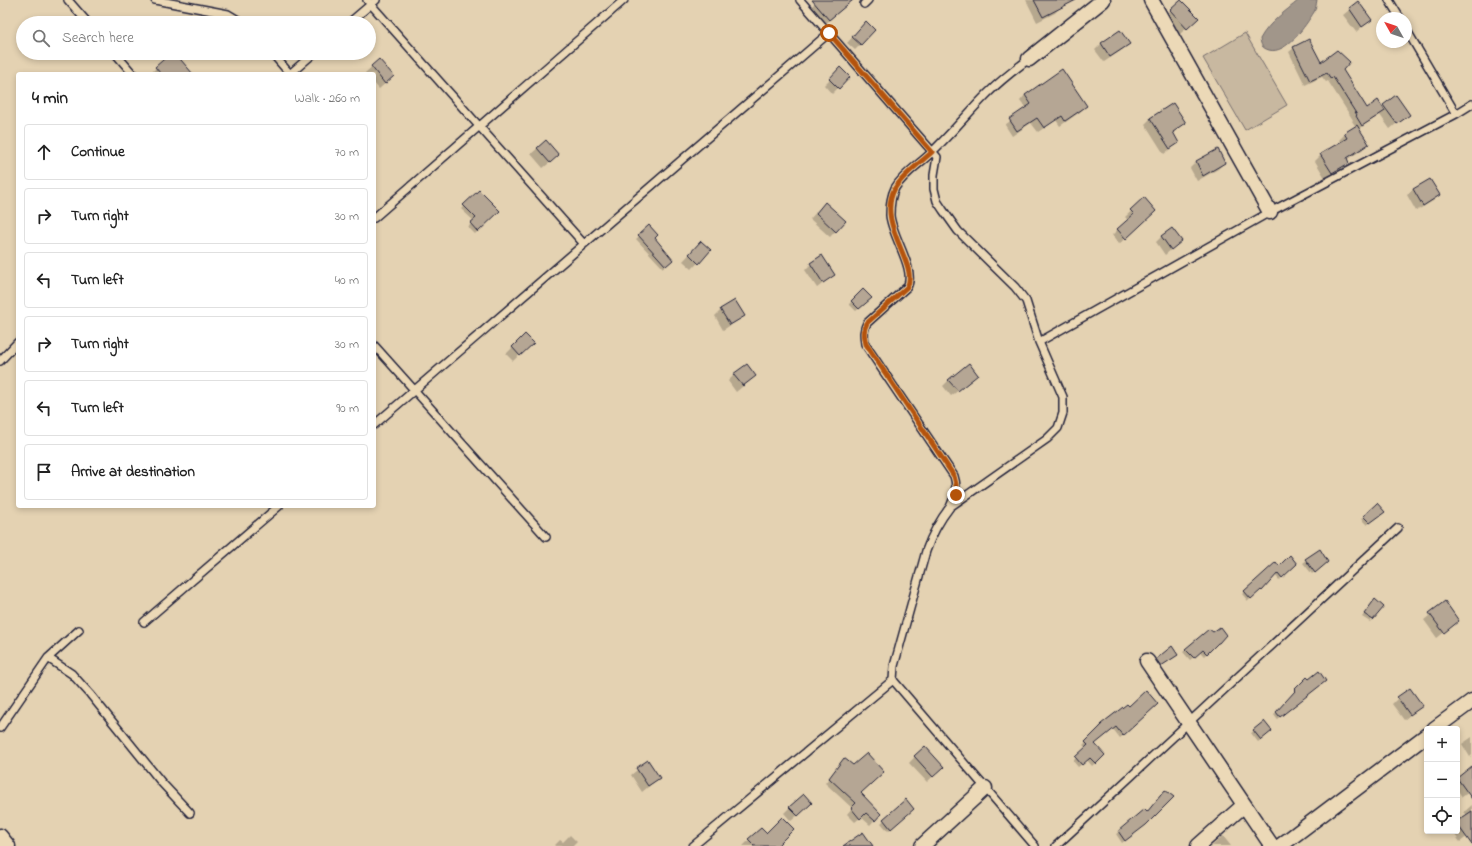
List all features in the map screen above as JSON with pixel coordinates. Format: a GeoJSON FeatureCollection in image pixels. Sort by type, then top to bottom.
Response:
{"type":"FeatureCollection","features":[{"type":"Feature","properties":{"kind":"street"},"geometry":{"type":"LineString","coordinates":[[1029,59],[1103,0]]}},
{"type":"Feature","properties":{"kind":"street"},"geometry":{"type":"LineString","coordinates":[[1151,0],[1270,212]]}},
{"type":"Feature","properties":{"kind":"street"},"geometry":{"type":"LineString","coordinates":[[1147,661],[1272,846]]}},
{"type":"Feature","properties":{"kind":"street"},"geometry":{"type":"LineString","coordinates":[[1438,726],[1472,701]]}},
{"type":"Feature","properties":{"kind":"street"},"geometry":{"type":"LineString","coordinates":[[1280,846],[1424,737]]}},
{"type":"Feature","properties":{"kind":"street"},"geometry":{"type":"LineString","coordinates":[[922,846],[985,788]]}},
{"type":"Feature","properties":{"kind":"street"},"geometry":{"type":"LineString","coordinates":[[1198,846],[1244,805]]}},
{"type":"Feature","properties":{"kind":"street"},"geometry":{"type":"LineString","coordinates":[[0,836],[8,846]]}},
{"type":"Feature","properties":{"kind":"lane"},"geometry":{"type":"LineString","coordinates":[[68,0],[82,16]]}},
{"type":"Feature","properties":{"kind":"lane"},"geometry":{"type":"LineString","coordinates":[[155,0],[228,14],[231,16]]}},
{"type":"Feature","properties":{"kind":"lane"},"geometry":{"type":"LineString","coordinates":[[376,216],[624,0]]}},
{"type":"Feature","properties":{"kind":"lane"},"geometry":{"type":"LineString","coordinates":[[800,0],[937,157],[934,175],[934,189],[937,201],[958,231],[1015,287],[1026,301],[1039,342],[1063,397],[1063,413],[1058,428],[1047,439],[950,507]]}},
{"type":"Feature","properties":{"kind":"lane"},"geometry":{"type":"LineString","coordinates":[[1389,0],[1396,12]]}},
{"type":"Feature","properties":{"kind":"lane"},"geometry":{"type":"LineString","coordinates":[[356,16],[371,2],[584,244]]}},
{"type":"Feature","properties":{"kind":"lane"},"geometry":{"type":"LineString","coordinates":[[376,423],[829,33]]}},
{"type":"Feature","properties":{"kind":"lane"},"geometry":{"type":"LineString","coordinates":[[1412,39],[1456,114]]}},
{"type":"Feature","properties":{"kind":"lane"},"geometry":{"type":"LineString","coordinates":[[1029,59],[1008,74],[987,94],[932,152],[901,180],[895,189],[891,201],[890,215],[892,225],[910,276],[910,282],[907,287],[867,323],[864,329],[864,336],[866,344],[954,476],[956,484],[956,495],[950,507],[931,535],[894,666],[893,680],[1034,846]]}},
{"type":"Feature","properties":{"kind":"lane"},"geometry":{"type":"LineString","coordinates":[[121,60],[131,72]]}},
{"type":"Feature","properties":{"kind":"lane"},"geometry":{"type":"LineString","coordinates":[[278,60],[288,72]]}},
{"type":"Feature","properties":{"kind":"lane"},"geometry":{"type":"LineString","coordinates":[[292,72],[306,60]]}},
{"type":"Feature","properties":{"kind":"lane"},"geometry":{"type":"LineString","coordinates":[[1039,342],[1270,212],[1456,114],[1472,104]]}},
{"type":"Feature","properties":{"kind":"lane"},"geometry":{"type":"LineString","coordinates":[[1,356],[16,344]]}},
{"type":"Feature","properties":{"kind":"lane"},"geometry":{"type":"LineString","coordinates":[[376,346],[546,537]]}},
{"type":"Feature","properties":{"kind":"lane"},"geometry":{"type":"LineString","coordinates":[[144,622],[277,508]]}},
{"type":"Feature","properties":{"kind":"lane"},"geometry":{"type":"LineString","coordinates":[[1056,846],[1398,528]]}},
{"type":"Feature","properties":{"kind":"lane"},"geometry":{"type":"LineString","coordinates":[[0,728],[48,658],[79,630]]}},
{"type":"Feature","properties":{"kind":"lane"},"geometry":{"type":"LineString","coordinates":[[48,658],[72,674],[162,783],[190,813]]}},
{"type":"Feature","properties":{"kind":"lane"},"geometry":{"type":"LineString","coordinates":[[693,846],[893,680]]}},
{"type":"Feature","properties":{"kind":"shaded area"},"geometry":{"type":"Polygon","coordinates":[[[1299,0],[1317,0],[1315,11],[1301,31],[1289,44],[1282,48],[1269,50],[1263,47],[1260,39],[1268,27],[1299,0]]]}},
{"type":"Feature","properties":{"kind":"shaded area"},"geometry":{"type":"Polygon","coordinates":[[[1245,33],[1287,105],[1245,130],[1203,58],[1245,33]]]}},
{"type":"Feature","properties":{"kind":"building"},"geometry":{"type":"Polygon","coordinates":[[[812,0],[853,0],[829,20],[812,0]]]}},
{"type":"Feature","properties":{"kind":"building"},"geometry":{"type":"Polygon","coordinates":[[[1034,0],[1076,0],[1043,17],[1034,0]]]}},
{"type":"Feature","properties":{"kind":"building"},"geometry":{"type":"Polygon","coordinates":[[[1181,0],[1199,18],[1187,29],[1170,10],[1181,0]]]}},
{"type":"Feature","properties":{"kind":"building"},"geometry":{"type":"Polygon","coordinates":[[[1358,1],[1372,20],[1362,27],[1349,8],[1358,1]]]}},
{"type":"Feature","properties":{"kind":"building"},"geometry":{"type":"Polygon","coordinates":[[[866,21],[875,30],[861,45],[852,37],[866,21]]]}},
{"type":"Feature","properties":{"kind":"building"},"geometry":{"type":"Polygon","coordinates":[[[1120,30],[1130,44],[1110,57],[1101,43],[1120,30]]]}},
{"type":"Feature","properties":{"kind":"building"},"geometry":{"type":"Polygon","coordinates":[[[1309,39],[1321,62],[1337,50],[1350,62],[1343,70],[1367,108],[1378,100],[1385,111],[1362,126],[1356,116],[1357,115],[1333,77],[1331,79],[1327,73],[1310,81],[1293,47],[1309,39]]]}},
{"type":"Feature","properties":{"kind":"building"},"geometry":{"type":"Polygon","coordinates":[[[379,59],[394,76],[385,84],[371,66],[379,59]]]}},
{"type":"Feature","properties":{"kind":"building"},"geometry":{"type":"Polygon","coordinates":[[[163,60],[181,60],[191,72],[159,72],[155,67],[163,60]]]}},
{"type":"Feature","properties":{"kind":"building"},"geometry":{"type":"Polygon","coordinates":[[[840,67],[850,77],[839,89],[829,79],[840,67]]]}},
{"type":"Feature","properties":{"kind":"building"},"geometry":{"type":"Polygon","coordinates":[[[1062,69],[1087,106],[1065,121],[1062,116],[1044,128],[1037,118],[1017,131],[1009,119],[1031,104],[1025,95],[1062,69]]]}},
{"type":"Feature","properties":{"kind":"building"},"geometry":{"type":"Polygon","coordinates":[[[1396,95],[1410,115],[1397,124],[1383,105],[1396,95]]]}},
{"type":"Feature","properties":{"kind":"building"},"geometry":{"type":"Polygon","coordinates":[[[1173,103],[1186,123],[1173,132],[1179,143],[1170,149],[1150,118],[1173,103]]]}},
{"type":"Feature","properties":{"kind":"building"},"geometry":{"type":"Polygon","coordinates":[[[1357,125],[1369,144],[1347,158],[1349,163],[1332,173],[1320,154],[1347,138],[1344,133],[1357,125]]]}},
{"type":"Feature","properties":{"kind":"building"},"geometry":{"type":"Polygon","coordinates":[[[546,140],[559,155],[550,163],[537,148],[546,140]]]}},
{"type":"Feature","properties":{"kind":"building"},"geometry":{"type":"Polygon","coordinates":[[[1218,149],[1225,163],[1203,176],[1196,161],[1218,149]]]}},
{"type":"Feature","properties":{"kind":"building"},"geometry":{"type":"Polygon","coordinates":[[[1430,179],[1440,195],[1423,206],[1413,189],[1430,179]]]}},
{"type":"Feature","properties":{"kind":"building"},"geometry":{"type":"Polygon","coordinates":[[[479,190],[500,211],[478,232],[470,223],[476,218],[463,205],[479,190]]]}},
{"type":"Feature","properties":{"kind":"building"},"geometry":{"type":"Polygon","coordinates":[[[1144,197],[1156,211],[1126,239],[1117,229],[1134,214],[1130,210],[1144,197]]]}},
{"type":"Feature","properties":{"kind":"building"},"geometry":{"type":"Polygon","coordinates":[[[825,202],[846,221],[836,232],[816,213],[825,202]]]}},
{"type":"Feature","properties":{"kind":"building"},"geometry":{"type":"Polygon","coordinates":[[[649,225],[658,235],[655,238],[673,260],[666,266],[638,235],[649,225]]]}},
{"type":"Feature","properties":{"kind":"building"},"geometry":{"type":"Polygon","coordinates":[[[1172,228],[1182,241],[1171,250],[1161,236],[1172,228]]]}},
{"type":"Feature","properties":{"kind":"building"},"geometry":{"type":"Polygon","coordinates":[[[701,241],[711,250],[699,264],[689,254],[701,241]]]}},
{"type":"Feature","properties":{"kind":"building"},"geometry":{"type":"Polygon","coordinates":[[[822,255],[835,275],[823,283],[810,263],[822,255]]]}},
{"type":"Feature","properties":{"kind":"building"},"geometry":{"type":"Polygon","coordinates":[[[863,289],[872,298],[859,309],[851,301],[863,289]]]}},
{"type":"Feature","properties":{"kind":"building"},"geometry":{"type":"Polygon","coordinates":[[[735,300],[745,316],[730,325],[720,309],[735,300]]]}},
{"type":"Feature","properties":{"kind":"building"},"geometry":{"type":"Polygon","coordinates":[[[525,334],[534,343],[520,356],[512,347],[525,334]]]}},
{"type":"Feature","properties":{"kind":"building"},"geometry":{"type":"Polygon","coordinates":[[[969,363],[978,375],[958,391],[948,380],[969,363]]]}},
{"type":"Feature","properties":{"kind":"building"},"geometry":{"type":"Polygon","coordinates":[[[747,364],[756,376],[743,386],[733,374],[747,364]]]}},
{"type":"Feature","properties":{"kind":"building"},"geometry":{"type":"Polygon","coordinates":[[[1377,503],[1385,512],[1370,523],[1363,516],[1377,503]]]}},
{"type":"Feature","properties":{"kind":"building"},"geometry":{"type":"Polygon","coordinates":[[[1320,549],[1328,562],[1315,573],[1305,559],[1320,549]]]}},
{"type":"Feature","properties":{"kind":"building"},"geometry":{"type":"Polygon","coordinates":[[[1290,555],[1297,564],[1282,578],[1278,573],[1262,591],[1261,590],[1251,599],[1244,591],[1276,562],[1279,566],[1290,555]]]}},
{"type":"Feature","properties":{"kind":"building"},"geometry":{"type":"Polygon","coordinates":[[[1375,599],[1384,607],[1373,620],[1364,614],[1375,599]]]}},
{"type":"Feature","properties":{"kind":"building"},"geometry":{"type":"Polygon","coordinates":[[[1445,601],[1459,621],[1444,633],[1429,613],[1445,601]]]}},
{"type":"Feature","properties":{"kind":"building"},"geometry":{"type":"Polygon","coordinates":[[[1220,627],[1226,635],[1207,654],[1203,650],[1194,658],[1185,649],[1209,629],[1213,632],[1220,627]]]}},
{"type":"Feature","properties":{"kind":"building"},"geometry":{"type":"Polygon","coordinates":[[[1172,646],[1178,655],[1161,666],[1156,659],[1172,646]]]}},
{"type":"Feature","properties":{"kind":"building"},"geometry":{"type":"Polygon","coordinates":[[[1319,671],[1326,681],[1280,717],[1276,712],[1295,691],[1294,690],[1307,677],[1309,679],[1319,671]]]}},
{"type":"Feature","properties":{"kind":"building"},"geometry":{"type":"Polygon","coordinates":[[[1410,688],[1423,706],[1410,715],[1397,697],[1410,688]]]}},
{"type":"Feature","properties":{"kind":"building"},"geometry":{"type":"Polygon","coordinates":[[[1146,690],[1158,704],[1123,736],[1116,727],[1095,744],[1105,755],[1096,764],[1090,758],[1082,765],[1075,757],[1088,745],[1085,742],[1102,725],[1101,724],[1127,704],[1129,706],[1146,690]]]}},
{"type":"Feature","properties":{"kind":"building"},"geometry":{"type":"Polygon","coordinates":[[[1264,721],[1272,731],[1261,740],[1253,730],[1264,721]]]}},
{"type":"Feature","properties":{"kind":"building"},"geometry":{"type":"Polygon","coordinates":[[[925,746],[944,767],[933,777],[914,756],[925,746]]]}},
{"type":"Feature","properties":{"kind":"building"},"geometry":{"type":"Polygon","coordinates":[[[867,753],[884,772],[861,793],[881,814],[875,821],[866,813],[860,819],[851,808],[856,803],[829,778],[844,758],[853,765],[867,753]]]}},
{"type":"Feature","properties":{"kind":"building"},"geometry":{"type":"Polygon","coordinates":[[[648,760],[660,778],[648,786],[636,768],[648,760]]]}},
{"type":"Feature","properties":{"kind":"building"},"geometry":{"type":"Polygon","coordinates":[[[1472,766],[1472,799],[1460,782],[1460,776],[1472,766]]]}},
{"type":"Feature","properties":{"kind":"building"},"geometry":{"type":"Polygon","coordinates":[[[1165,790],[1174,797],[1146,825],[1125,841],[1118,831],[1144,809],[1147,812],[1165,790]]]}},
{"type":"Feature","properties":{"kind":"building"},"geometry":{"type":"Polygon","coordinates":[[[804,794],[812,803],[798,816],[789,807],[804,794]]]}},
{"type":"Feature","properties":{"kind":"building"},"geometry":{"type":"Polygon","coordinates":[[[906,799],[914,809],[891,829],[883,819],[906,799]]]}},
{"type":"Feature","properties":{"kind":"building"},"geometry":{"type":"Polygon","coordinates":[[[1472,811],[1472,845],[1460,828],[1460,819],[1472,811]]]}},
{"type":"Feature","properties":{"kind":"building"},"geometry":{"type":"Polygon","coordinates":[[[782,817],[794,829],[777,846],[753,846],[754,845],[748,839],[761,828],[766,833],[782,817]]]}},
{"type":"Feature","properties":{"kind":"building"},"geometry":{"type":"Polygon","coordinates":[[[863,832],[873,846],[843,846],[863,832]]]}},
{"type":"Feature","properties":{"kind":"route"},"geometry":{"type":"LineString","coordinates":[[829,33],[932,152],[901,180],[895,189],[891,201],[890,215],[892,225],[910,276],[910,282],[907,287],[867,323],[864,329],[864,336],[866,344],[954,476],[956,495]]}}]}
